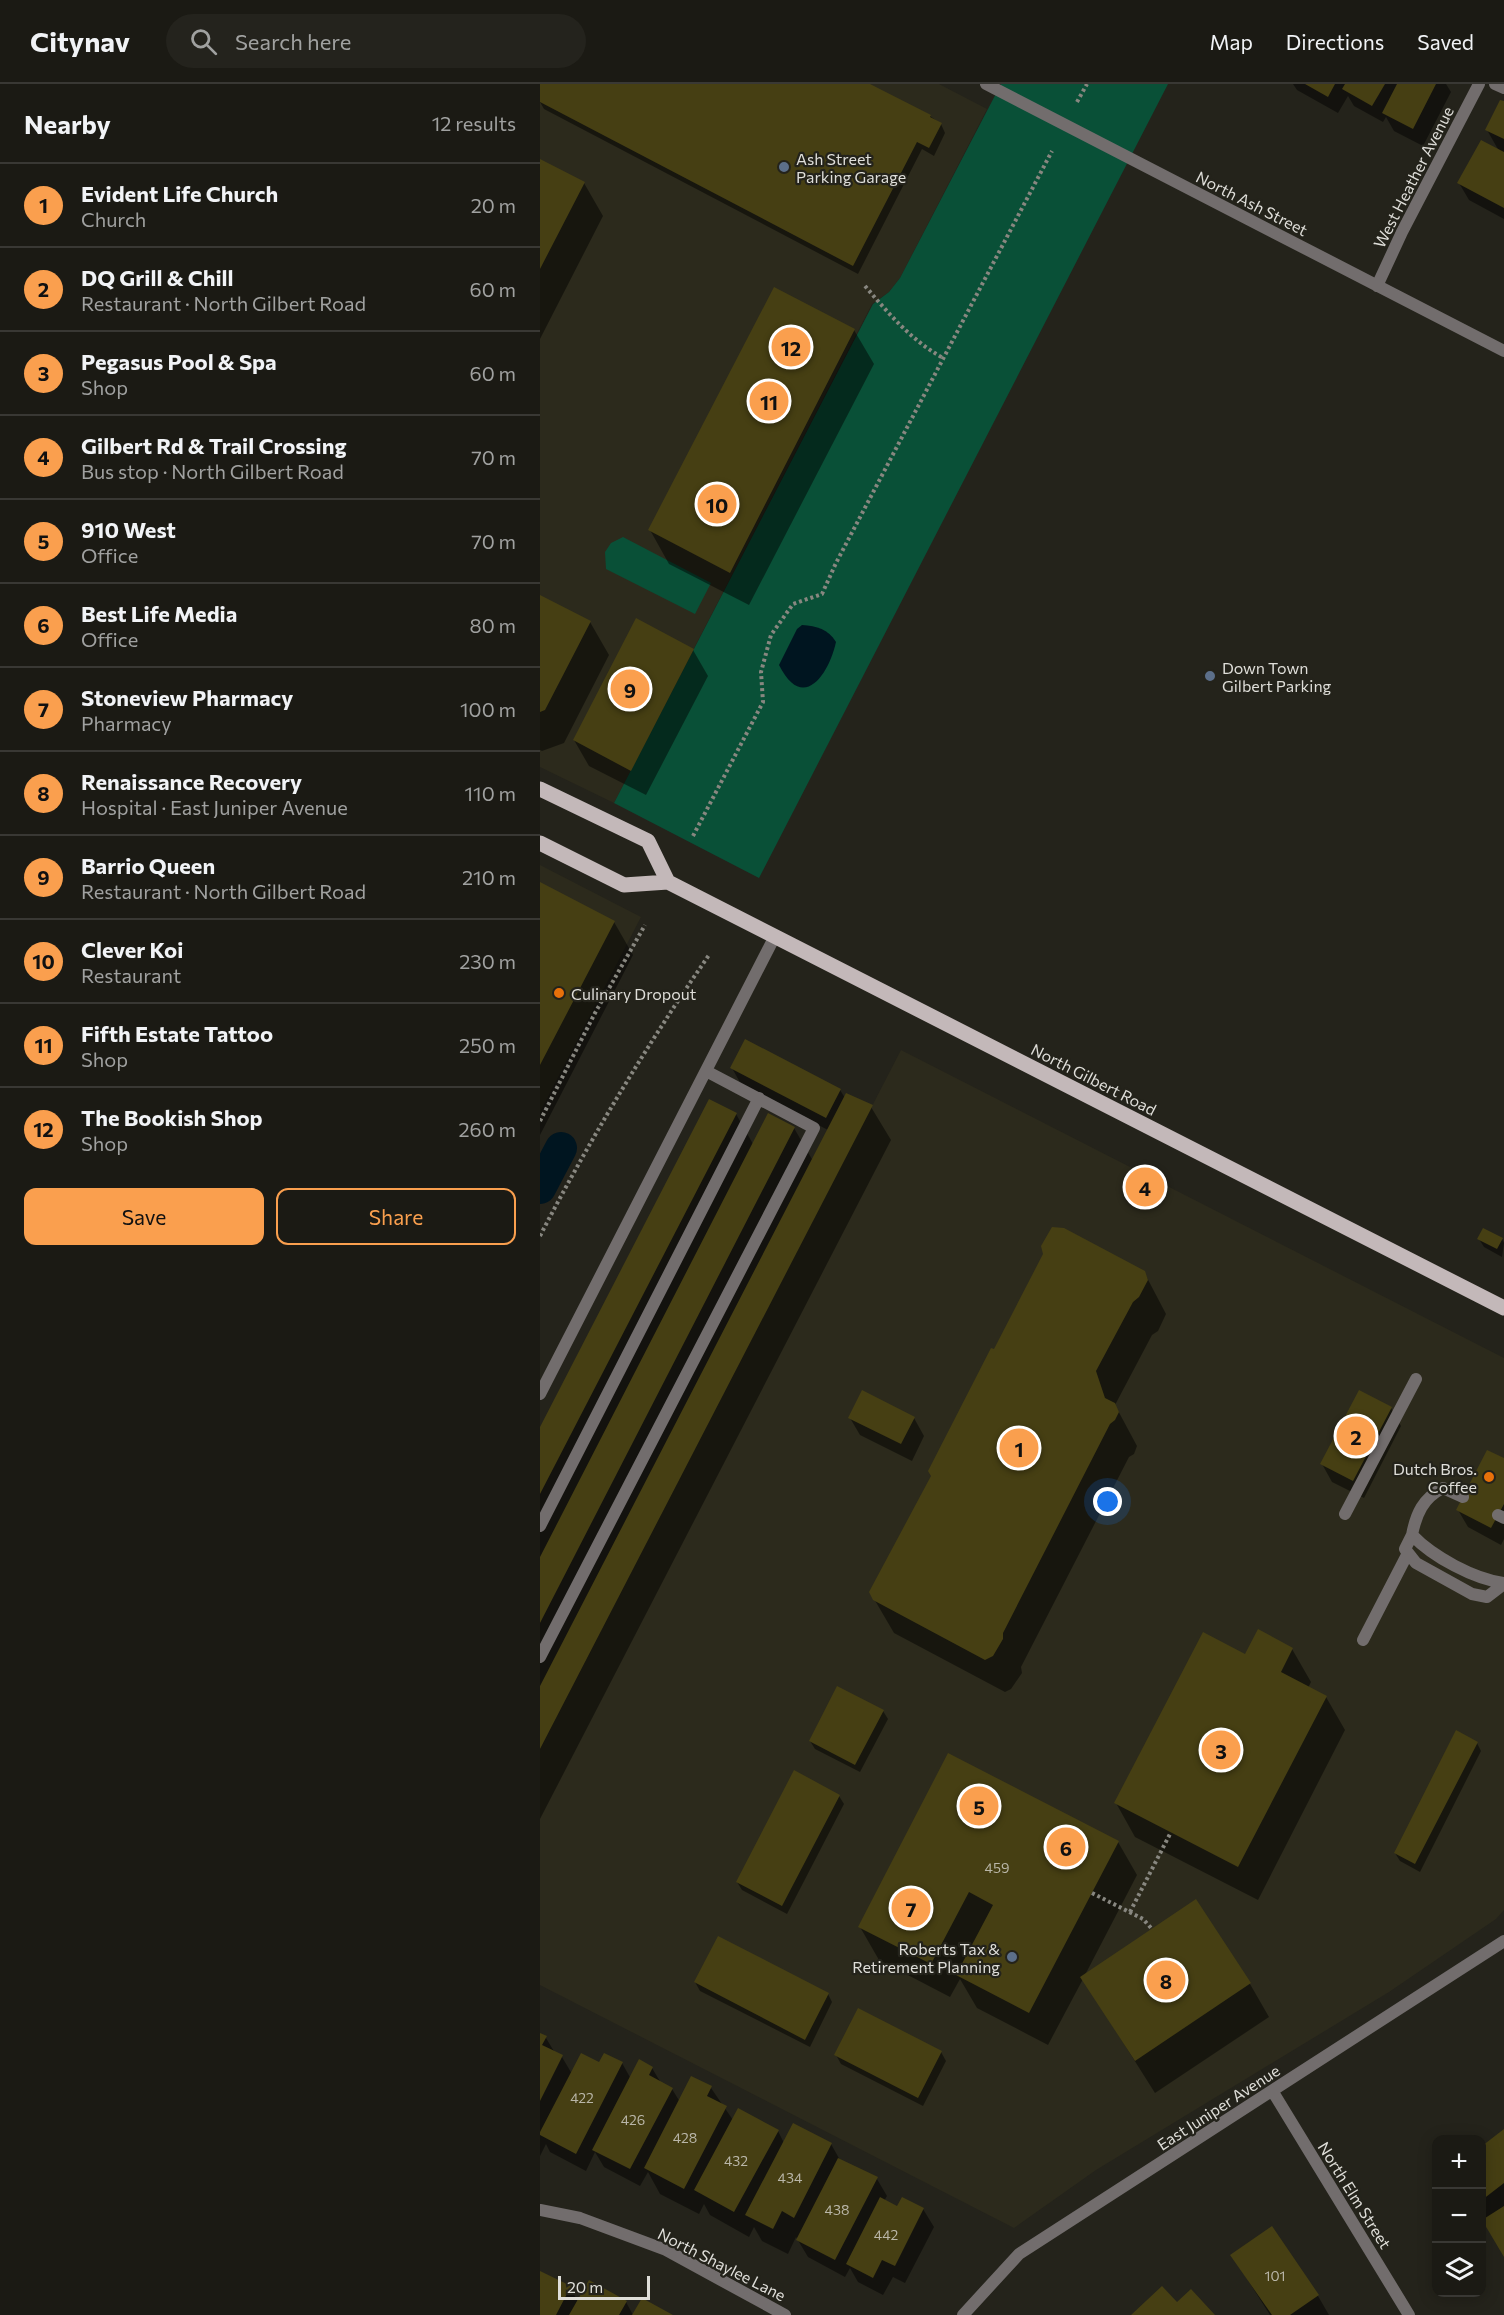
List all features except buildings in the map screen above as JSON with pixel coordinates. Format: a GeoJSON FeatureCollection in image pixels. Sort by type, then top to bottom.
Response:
{"type":"FeatureCollection","features":[{"type":"Feature","properties":{"kind":"main road"},"geometry":{"type":"LineString","coordinates":[[540,789],[648,842],[668,882],[624,885],[540,843]]}},
{"type":"Feature","properties":{"kind":"main road","name":"North Gilbert Road"},"geometry":{"type":"LineString","coordinates":[[668,882],[1504,1308]]}},
{"type":"Feature","properties":{"kind":"street","name":"North Ash Street"},"geometry":{"type":"LineString","coordinates":[[986,84],[1504,351]]}},
{"type":"Feature","properties":{"kind":"street","name":"West Heather Avenue"},"geometry":{"type":"LineString","coordinates":[[1377,285],[1479,84]]}},
{"type":"Feature","properties":{"kind":"street"},"geometry":{"type":"LineString","coordinates":[[1495,84],[1504,88]]}},
{"type":"Feature","properties":{"kind":"street"},"geometry":{"type":"LineString","coordinates":[[540,1394],[775,936]]}},
{"type":"Feature","properties":{"kind":"street"},"geometry":{"type":"LineString","coordinates":[[540,1657],[814,1128],[706,1071]]}},
{"type":"Feature","properties":{"kind":"street"},"geometry":{"type":"LineString","coordinates":[[540,1526],[759,1098]]}},
{"type":"Feature","properties":{"kind":"street"},"geometry":{"type":"LineString","coordinates":[[1345,1514],[1416,1379]]}},
{"type":"Feature","properties":{"kind":"street"},"geometry":{"type":"LineString","coordinates":[[1463,1497],[1443,1488],[1432,1493],[1416,1513],[1412,1535],[1406,1549],[1416,1563],[1472,1594],[1487,1597],[1504,1584]]}},
{"type":"Feature","properties":{"kind":"street"},"geometry":{"type":"LineString","coordinates":[[1412,1535],[1426,1549],[1485,1580],[1504,1584]]}},
{"type":"Feature","properties":{"kind":"street"},"geometry":{"type":"LineString","coordinates":[[1363,1640],[1408,1553]]}},
{"type":"Feature","properties":{"kind":"street","name":"East Juniper Avenue"},"geometry":{"type":"LineString","coordinates":[[963,2315],[1019,2254],[1504,1941]]}},
{"type":"Feature","properties":{"kind":"street","name":"North Elm Street"},"geometry":{"type":"LineString","coordinates":[[1273,2092],[1409,2315]]}},
{"type":"Feature","properties":{"kind":"street","name":"North Shaylee Lane"},"geometry":{"type":"LineString","coordinates":[[540,2210],[580,2218],[666,2250],[785,2315]]}},
{"type":"Feature","properties":{"kind":"path"},"geometry":{"type":"LineString","coordinates":[[1077,102],[1086,84]]}},
{"type":"Feature","properties":{"kind":"path"},"geometry":{"type":"LineString","coordinates":[[693,836],[763,702],[761,672],[771,635],[793,604],[822,594],[836,562],[1052,151]]}},
{"type":"Feature","properties":{"kind":"path"},"geometry":{"type":"LineString","coordinates":[[865,286],[896,322],[927,349],[943,358]]}},
{"type":"Feature","properties":{"kind":"path"},"geometry":{"type":"LineString","coordinates":[[540,1121],[595,1013],[645,925]]}},
{"type":"Feature","properties":{"kind":"path"},"geometry":{"type":"LineString","coordinates":[[540,1236],[557,1202],[666,1018],[709,955]]}},
{"type":"Feature","properties":{"kind":"path"},"geometry":{"type":"LineString","coordinates":[[1130,1912],[1171,1832]]}},
{"type":"Feature","properties":{"kind":"path"},"geometry":{"type":"LineString","coordinates":[[1092,1893],[1143,1919],[1152,1929]]}},
{"type":"Feature","properties":{"kind":"shaded area"},"geometry":{"type":"Polygon","coordinates":[[[540,84],[939,84],[987,109],[900,278],[889,292],[872,304],[614,803],[540,767],[540,84]]]}},
{"type":"Feature","properties":{"kind":"shaded area"},"geometry":{"type":"Polygon","coordinates":[[[540,865],[641,917],[540,1112],[540,865]]]}},
{"type":"Feature","properties":{"kind":"shaded area"},"geometry":{"type":"Polygon","coordinates":[[[901,1050],[1504,1358],[1504,1910],[1496,1919],[1389,1992],[1096,2170],[1014,2228],[540,1985],[540,1749],[901,1050]]]}},
{"type":"Feature","properties":{"kind":"green space"},"geometry":{"type":"Polygon","coordinates":[[[1001,84],[1168,84],[759,878],[614,803],[873,304],[889,292],[900,278],[1001,84]]]}},
{"type":"Feature","properties":{"kind":"green space"},"geometry":{"type":"Polygon","coordinates":[[[623,537],[711,583],[695,614],[606,569],[605,552],[611,543],[623,537]]]}},
{"type":"Feature","properties":{"kind":"water"},"geometry":{"type":"Polygon","coordinates":[[[802,625],[822,629],[836,642],[828,666],[814,684],[806,687],[797,686],[788,679],[779,665],[797,629],[802,625]]]}},
{"type":"Feature","properties":{"kind":"waterway"},"geometry":{"type":"LineString","coordinates":[[540,1188],[561,1148]]}},
{"type":"Feature","properties":{"kind":"place","name":"Ash Street Parking Garage"},"geometry":{"type":"Point","coordinates":[784,167]}},
{"type":"Feature","properties":{"kind":"place","name":"The Bookish Shop"},"geometry":{"type":"Point","coordinates":[791,347]}},
{"type":"Feature","properties":{"kind":"place","name":"Fifth Estate Tattoo"},"geometry":{"type":"Point","coordinates":[769,401]}},
{"type":"Feature","properties":{"kind":"place","name":"Clever Koi"},"geometry":{"type":"Point","coordinates":[717,504]}},
{"type":"Feature","properties":{"kind":"place","name":"Down Town Gilbert Parking"},"geometry":{"type":"Point","coordinates":[1210,676]}},
{"type":"Feature","properties":{"kind":"place","name":"Barrio Queen"},"geometry":{"type":"Point","coordinates":[630,689]}},
{"type":"Feature","properties":{"kind":"place","name":"Culinary Dropout"},"geometry":{"type":"Point","coordinates":[559,993]}},
{"type":"Feature","properties":{"kind":"place","name":"Gilbert Rd & Trail Crossing"},"geometry":{"type":"Point","coordinates":[1145,1187]}},
{"type":"Feature","properties":{"kind":"place","name":"DQ Grill & Chill"},"geometry":{"type":"Point","coordinates":[1356,1436]}},
{"type":"Feature","properties":{"kind":"place","name":"Evident Life Church"},"geometry":{"type":"Point","coordinates":[1019,1448]}},
{"type":"Feature","properties":{"kind":"place","name":"Dutch Bros. Coffee"},"geometry":{"type":"Point","coordinates":[1489,1477]}},
{"type":"Feature","properties":{"kind":"place","name":"Pegasus Pool & Spa"},"geometry":{"type":"Point","coordinates":[1221,1750]}},
{"type":"Feature","properties":{"kind":"place","name":"910 West"},"geometry":{"type":"Point","coordinates":[979,1806]}},
{"type":"Feature","properties":{"kind":"place","name":"Best Life Media"},"geometry":{"type":"Point","coordinates":[1066,1847]}},
{"type":"Feature","properties":{"kind":"place","name":"Stoneview Pharmacy"},"geometry":{"type":"Point","coordinates":[911,1908]}},
{"type":"Feature","properties":{"kind":"place","name":"Roberts Tax & Retirement Planning"},"geometry":{"type":"Point","coordinates":[1012,1957]}},
{"type":"Feature","properties":{"kind":"place","name":"Renaissance Recovery"},"geometry":{"type":"Point","coordinates":[1166,1980]}}]}
